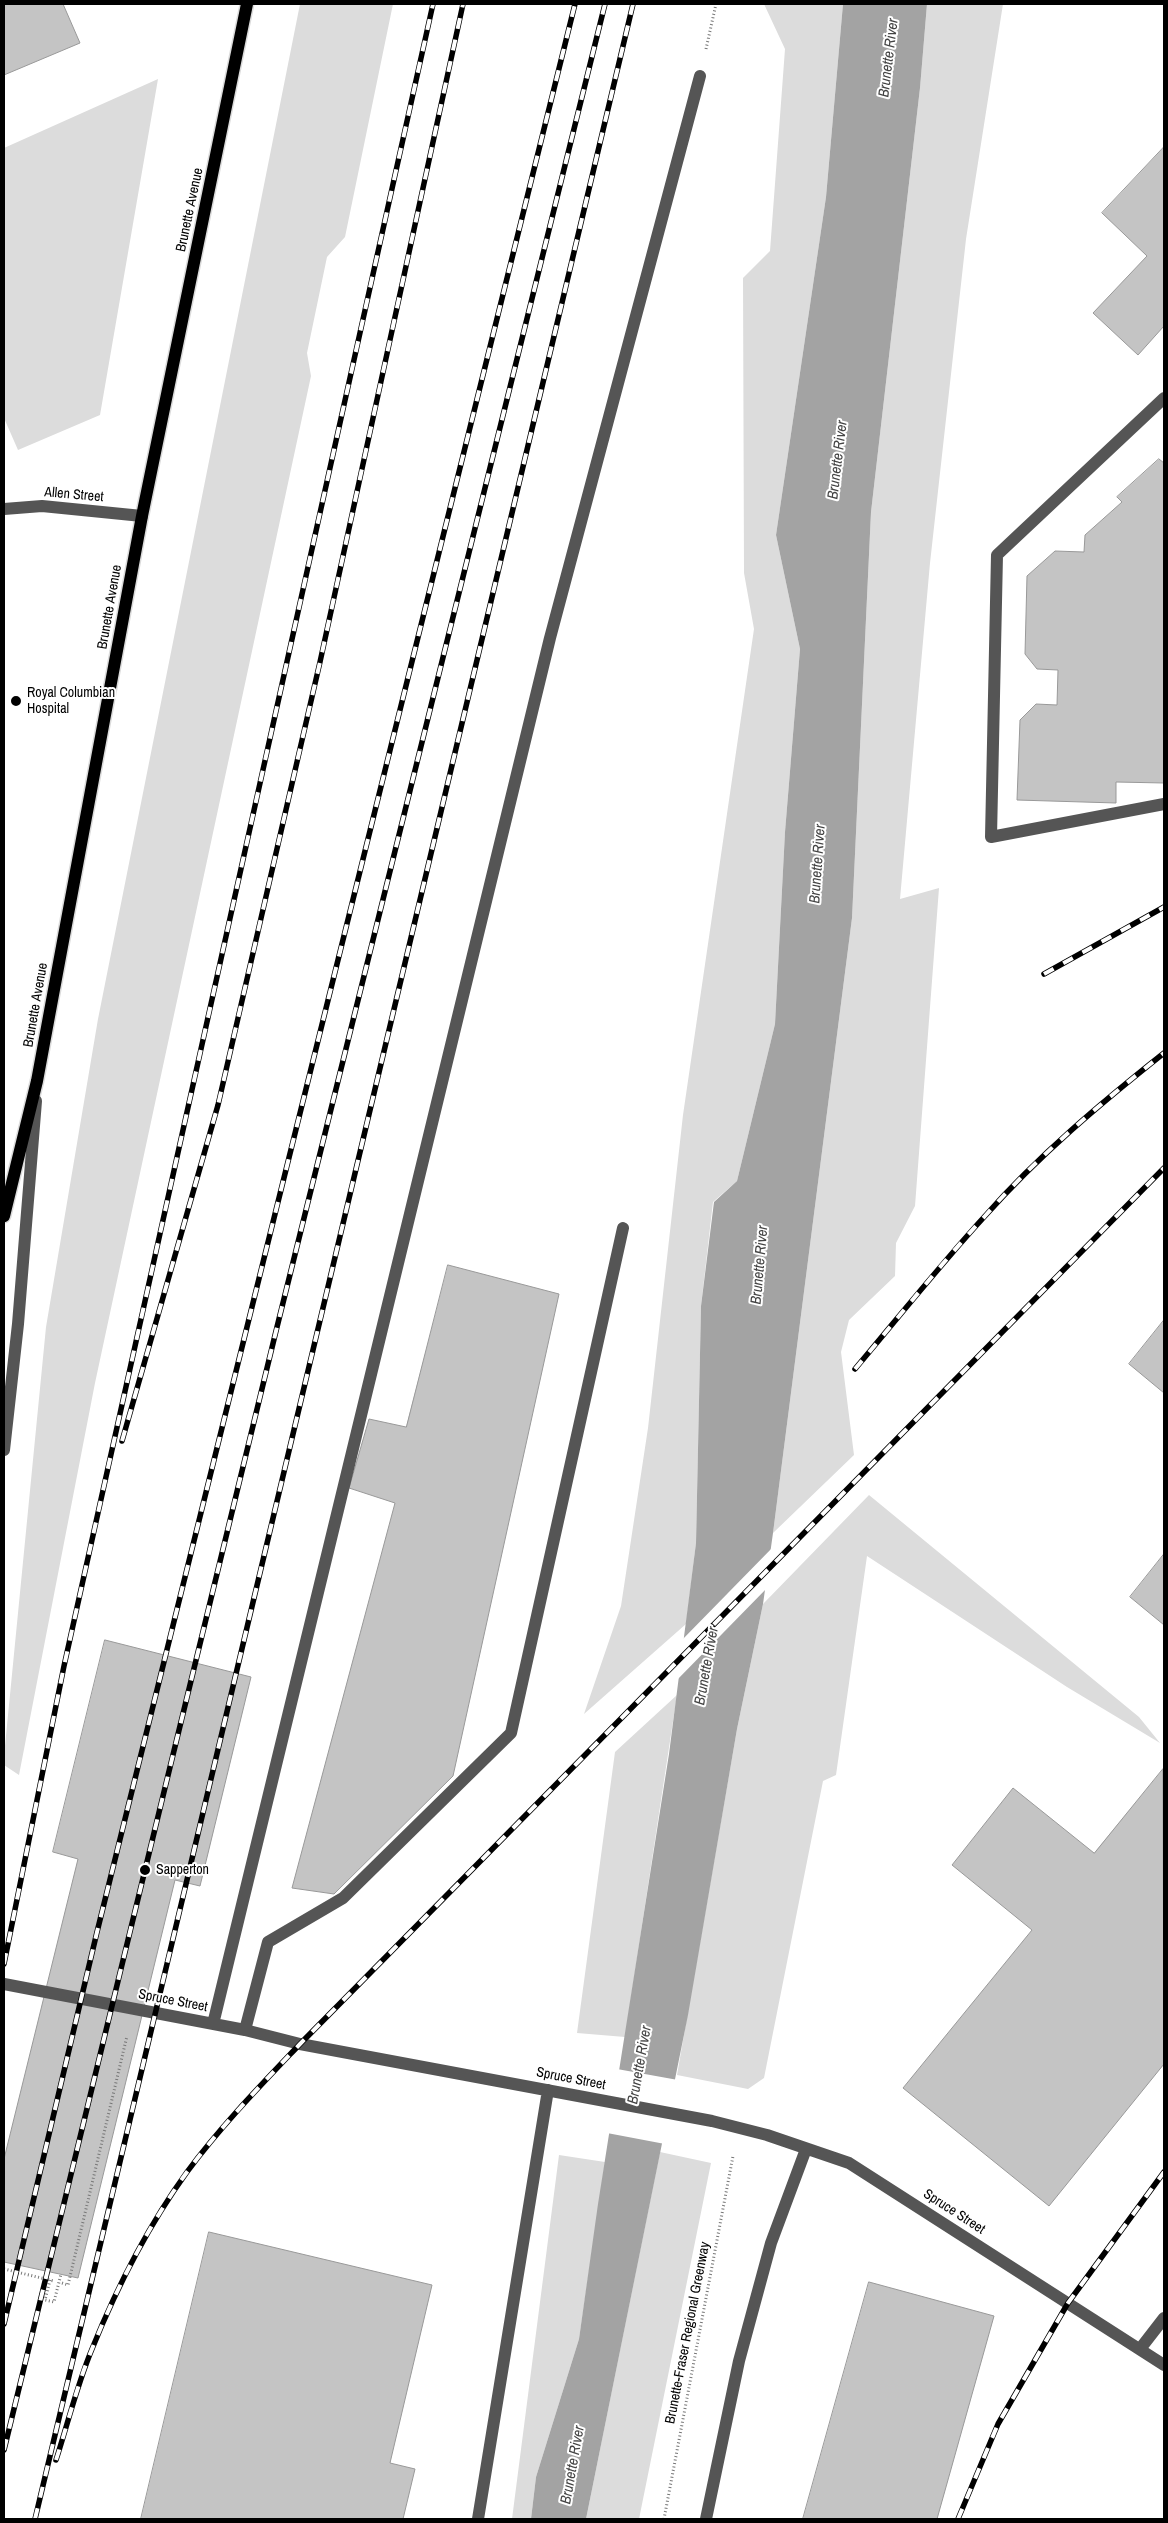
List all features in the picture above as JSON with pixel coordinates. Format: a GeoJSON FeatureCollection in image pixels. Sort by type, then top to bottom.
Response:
{"type":"FeatureCollection","features":[{"type":"Feature","properties":{"kind":"main road","name":"Brunette Avenue"},"geometry":{"type":"LineString","coordinates":[[4,1216],[37,1081],[142,516],[248,4]]}},
{"type":"Feature","properties":{"kind":"street"},"geometry":{"type":"LineString","coordinates":[[213,2024],[550,638],[700,76]]}},
{"type":"Feature","properties":{"kind":"street"},"geometry":{"type":"LineString","coordinates":[[1164,398],[997,555],[991,837],[1164,804]]}},
{"type":"Feature","properties":{"kind":"street","name":"Allen Street"},"geometry":{"type":"LineString","coordinates":[[4,509],[42,506],[142,516]]}},
{"type":"Feature","properties":{"kind":"street"},"geometry":{"type":"LineString","coordinates":[[4,1450],[18,1324],[37,1081]]}},
{"type":"Feature","properties":{"kind":"street"},"geometry":{"type":"LineString","coordinates":[[245,2030],[268,1942],[343,1898],[511,1733],[623,1228]]}},
{"type":"Feature","properties":{"kind":"street","name":"Spruce Street"},"geometry":{"type":"LineString","coordinates":[[4,1984],[245,2030],[300,2044],[712,2121],[806,2148],[849,2163],[1164,2365]]}},
{"type":"Feature","properties":{"kind":"street"},"geometry":{"type":"LineString","coordinates":[[478,2519],[548,2090]]}},
{"type":"Feature","properties":{"kind":"street"},"geometry":{"type":"LineString","coordinates":[[706,2519],[744,2343],[771,2243],[806,2148]]}},
{"type":"Feature","properties":{"kind":"street"},"geometry":{"type":"LineString","coordinates":[[1140,2349],[1164,2318]]}},
{"type":"Feature","properties":{"kind":"path"},"geometry":{"type":"LineString","coordinates":[[700,76],[716,4]]}},
{"type":"Feature","properties":{"kind":"path"},"geometry":{"type":"LineString","coordinates":[[62,2283],[68,2285],[134,2008]]}},
{"type":"Feature","properties":{"kind":"path","name":"Brunette-Fraser Regional Greenway"},"geometry":{"type":"LineString","coordinates":[[664,2519],[734,2150]]}},
{"type":"Feature","properties":{"kind":"path"},"geometry":{"type":"LineString","coordinates":[[4,2269],[52,2280],[45,2300],[54,2302],[61,2274]]}},
{"type":"Feature","properties":{"kind":"shaded area"},"geometry":{"type":"Polygon","coordinates":[[[300,4],[393,4],[345,237],[327,257],[307,353],[311,376],[95,1383],[19,1775],[4,1765],[4,1756],[46,1327],[98,1019],[300,4]]]}},
{"type":"Feature","properties":{"kind":"shaded area"},"geometry":{"type":"Polygon","coordinates":[[[764,4],[843,4],[826,197],[776,535],[800,649],[785,832],[775,1024],[737,1181],[713,1202],[701,1306],[696,1543],[686,1624],[584,1714],[621,1606],[648,1428],[683,1115],[754,629],[744,573],[743,278],[770,251],[785,49],[764,4]]]}},
{"type":"Feature","properties":{"kind":"shaded area"},"geometry":{"type":"Polygon","coordinates":[[[927,4],[1003,4],[966,239],[930,563],[900,899],[939,888],[915,1206],[896,1243],[895,1276],[849,1320],[841,1352],[854,1455],[773,1533],[852,918],[871,512],[920,88],[927,4]]]}},
{"type":"Feature","properties":{"kind":"shaded area"},"geometry":{"type":"Polygon","coordinates":[[[158,79],[100,415],[18,450],[4,418],[4,148],[158,79]]]}},
{"type":"Feature","properties":{"kind":"shaded area"},"geometry":{"type":"Polygon","coordinates":[[[869,1495],[1139,1717],[1160,1743],[1067,1687],[867,1556],[836,1775],[823,1781],[764,2078],[748,2089],[677,2075],[737,1729],[763,1604],[869,1495]]]}},
{"type":"Feature","properties":{"kind":"shaded area"},"geometry":{"type":"Polygon","coordinates":[[[677,1695],[625,2037],[577,2033],[615,1752],[677,1695]]]}},
{"type":"Feature","properties":{"kind":"shaded area"},"geometry":{"type":"Polygon","coordinates":[[[660,2152],[711,2163],[639,2519],[586,2519],[660,2152]]]}},
{"type":"Feature","properties":{"kind":"shaded area"},"geometry":{"type":"Polygon","coordinates":[[[559,2155],[605,2162],[579,2339],[536,2477],[531,2519],[512,2519],[559,2155]]]}},
{"type":"Feature","properties":{"kind":"water","name":"Brunette River"},"geometry":{"type":"Polygon","coordinates":[[[843,4],[927,4],[920,88],[871,512],[852,918],[763,1604],[737,1729],[688,2015],[586,2519],[531,2519],[536,2477],[579,2339],[598,2204],[669,1754],[696,1543],[701,1306],[714,1202],[737,1181],[775,1024],[785,832],[800,649],[776,535],[826,197],[843,4]]]}},
{"type":"Feature","properties":{"kind":"pier"},"geometry":{"type":"Polygon","coordinates":[[[774,1546],[768,1587],[676,1681],[681,1641],[774,1546]]]}},
{"type":"Feature","properties":{"kind":"pier"},"geometry":{"type":"Polygon","coordinates":[[[617,2069],[678,2080],[665,2144],[607,2133],[617,2069]]]}},
{"type":"Feature","properties":{"kind":"building"},"geometry":{"type":"Polygon","coordinates":[[[4,4],[63,4],[80,43],[4,75],[4,4]]]}},
{"type":"Feature","properties":{"kind":"building"},"geometry":{"type":"Polygon","coordinates":[[[1164,147],[1164,326],[1138,355],[1093,313],[1147,256],[1102,213],[1164,147]]]}},
{"type":"Feature","properties":{"kind":"building"},"geometry":{"type":"Polygon","coordinates":[[[1159,459],[1164,463],[1164,783],[1116,782],[1116,803],[1017,800],[1020,720],[1036,704],[1057,705],[1058,670],[1037,669],[1025,654],[1027,576],[1055,551],[1084,552],[1085,535],[1122,502],[1117,497],[1159,459]]]}},
{"type":"Feature","properties":{"kind":"building"},"geometry":{"type":"Polygon","coordinates":[[[448,1265],[559,1294],[453,1776],[334,1894],[292,1888],[395,1503],[349,1488],[369,1419],[406,1427],[448,1265]]]}},
{"type":"Feature","properties":{"kind":"building"},"geometry":{"type":"Polygon","coordinates":[[[1164,1320],[1164,1393],[1129,1364],[1164,1320]]]}},
{"type":"Feature","properties":{"kind":"building"},"geometry":{"type":"Polygon","coordinates":[[[1164,1554],[1164,1625],[1130,1597],[1164,1554]]]}},
{"type":"Feature","properties":{"kind":"building"},"geometry":{"type":"Polygon","coordinates":[[[105,1640],[251,1677],[200,1886],[175,1880],[78,2278],[4,2262],[4,2159],[78,1859],[53,1852],[105,1640]]]}},
{"type":"Feature","properties":{"kind":"building"},"geometry":{"type":"Polygon","coordinates":[[[1163,1769],[1164,2064],[1049,2206],[903,2088],[1032,1930],[952,1865],[1013,1788],[1094,1853],[1163,1769]]]}},
{"type":"Feature","properties":{"kind":"building"},"geometry":{"type":"Polygon","coordinates":[[[209,2232],[432,2285],[390,2463],[415,2469],[403,2519],[141,2519],[209,2232]]]}},
{"type":"Feature","properties":{"kind":"building"},"geometry":{"type":"Polygon","coordinates":[[[869,2282],[994,2316],[937,2519],[803,2519],[869,2282]]]}},
{"type":"Feature","properties":{"kind":"railway"},"geometry":{"type":"LineString","coordinates":[[4,1964],[64,1666],[433,4]]}},
{"type":"Feature","properties":{"kind":"railway"},"geometry":{"type":"LineString","coordinates":[[122,1441],[218,1105],[320,662],[463,4]]}},
{"type":"Feature","properties":{"kind":"railway"},"geometry":{"type":"LineString","coordinates":[[4,2324],[97,1932],[575,4]]}},
{"type":"Feature","properties":{"kind":"railway"},"geometry":{"type":"LineString","coordinates":[[4,2450],[277,1327],[605,4]]}},
{"type":"Feature","properties":{"kind":"railway"},"geometry":{"type":"LineString","coordinates":[[35,2519],[633,4]]}},
{"type":"Feature","properties":{"kind":"railway"},"geometry":{"type":"LineString","coordinates":[[1044,974],[1164,907]]}},
{"type":"Feature","properties":{"kind":"railway"},"geometry":{"type":"LineString","coordinates":[[855,1369],[952,1253],[1027,1172],[1071,1130],[1164,1053]]}},
{"type":"Feature","properties":{"kind":"railway"},"geometry":{"type":"LineString","coordinates":[[56,2460],[87,2363],[134,2257],[159,2214],[187,2172],[227,2122],[300,2044],[1164,1168]]}},
{"type":"Feature","properties":{"kind":"railway"},"geometry":{"type":"LineString","coordinates":[[958,2519],[998,2424],[1068,2303],[1164,2172]]}},
{"type":"Feature","properties":{"kind":"place","name":"Royal Columbian Hospital"},"geometry":{"type":"Point","coordinates":[16,701]}},
{"type":"Feature","properties":{"kind":"place","name":"Sapperton"},"geometry":{"type":"Point","coordinates":[145,1870]}}]}
